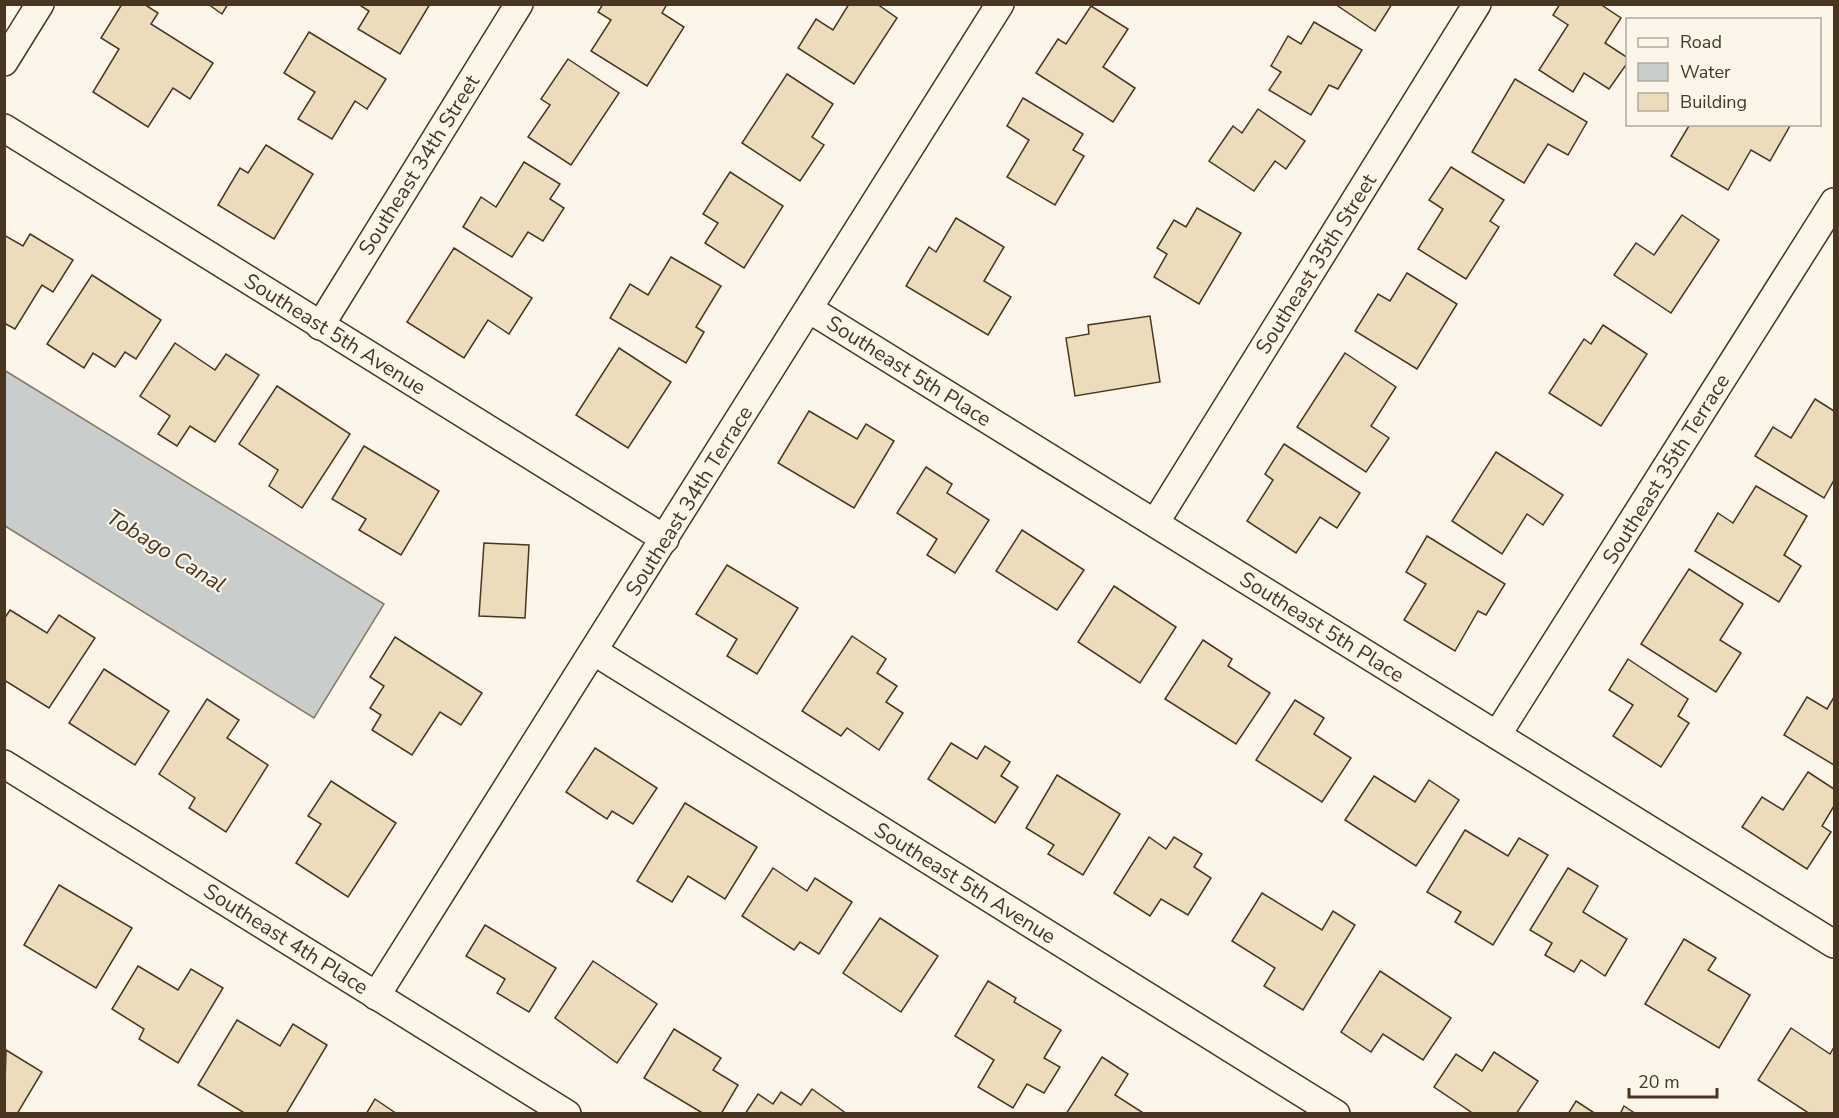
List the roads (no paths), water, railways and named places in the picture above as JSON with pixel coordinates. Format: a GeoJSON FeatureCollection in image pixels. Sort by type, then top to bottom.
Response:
{"type":"FeatureCollection","features":[{"type":"Feature","properties":{"kind":"street"},"geometry":{"type":"LineString","coordinates":[[4,62],[40,4]]}},
{"type":"Feature","properties":{"kind":"street","name":"Southeast 34th Street"},"geometry":{"type":"LineString","coordinates":[[320,326],[519,4]]}},
{"type":"Feature","properties":{"kind":"street","name":"Southeast 34th Terrace"},"geometry":{"type":"LineString","coordinates":[[376,996],[595,652],[1000,4]]}},
{"type":"Feature","properties":{"kind":"street","name":"Southeast 35th Street"},"geometry":{"type":"LineString","coordinates":[[1155,523],[1477,4]]}},
{"type":"Feature","properties":{"kind":"street","name":"Southeast 5th Avenue"},"geometry":{"type":"LineString","coordinates":[[4,128],[666,539]]}},
{"type":"Feature","properties":{"kind":"street","name":"Southeast 35th Terrace"},"geometry":{"type":"LineString","coordinates":[[1497,735],[1834,202]]}},
{"type":"Feature","properties":{"kind":"street","name":"Southeast 5th Place"},"geometry":{"type":"LineString","coordinates":[[809,309],[1834,944]]}},
{"type":"Feature","properties":{"kind":"street","name":"Southeast 5th Avenue"},"geometry":{"type":"LineString","coordinates":[[595,652],[1336,1113]]}},
{"type":"Feature","properties":{"kind":"street","name":"Southeast 4th Place"},"geometry":{"type":"LineString","coordinates":[[4,764],[567,1113]]}},
{"type":"Feature","properties":{"kind":"water","name":"Tobago Canal"},"geometry":{"type":"Polygon","coordinates":[[[4,370],[384,604],[314,718],[5,526],[4,370]]]}}]}
